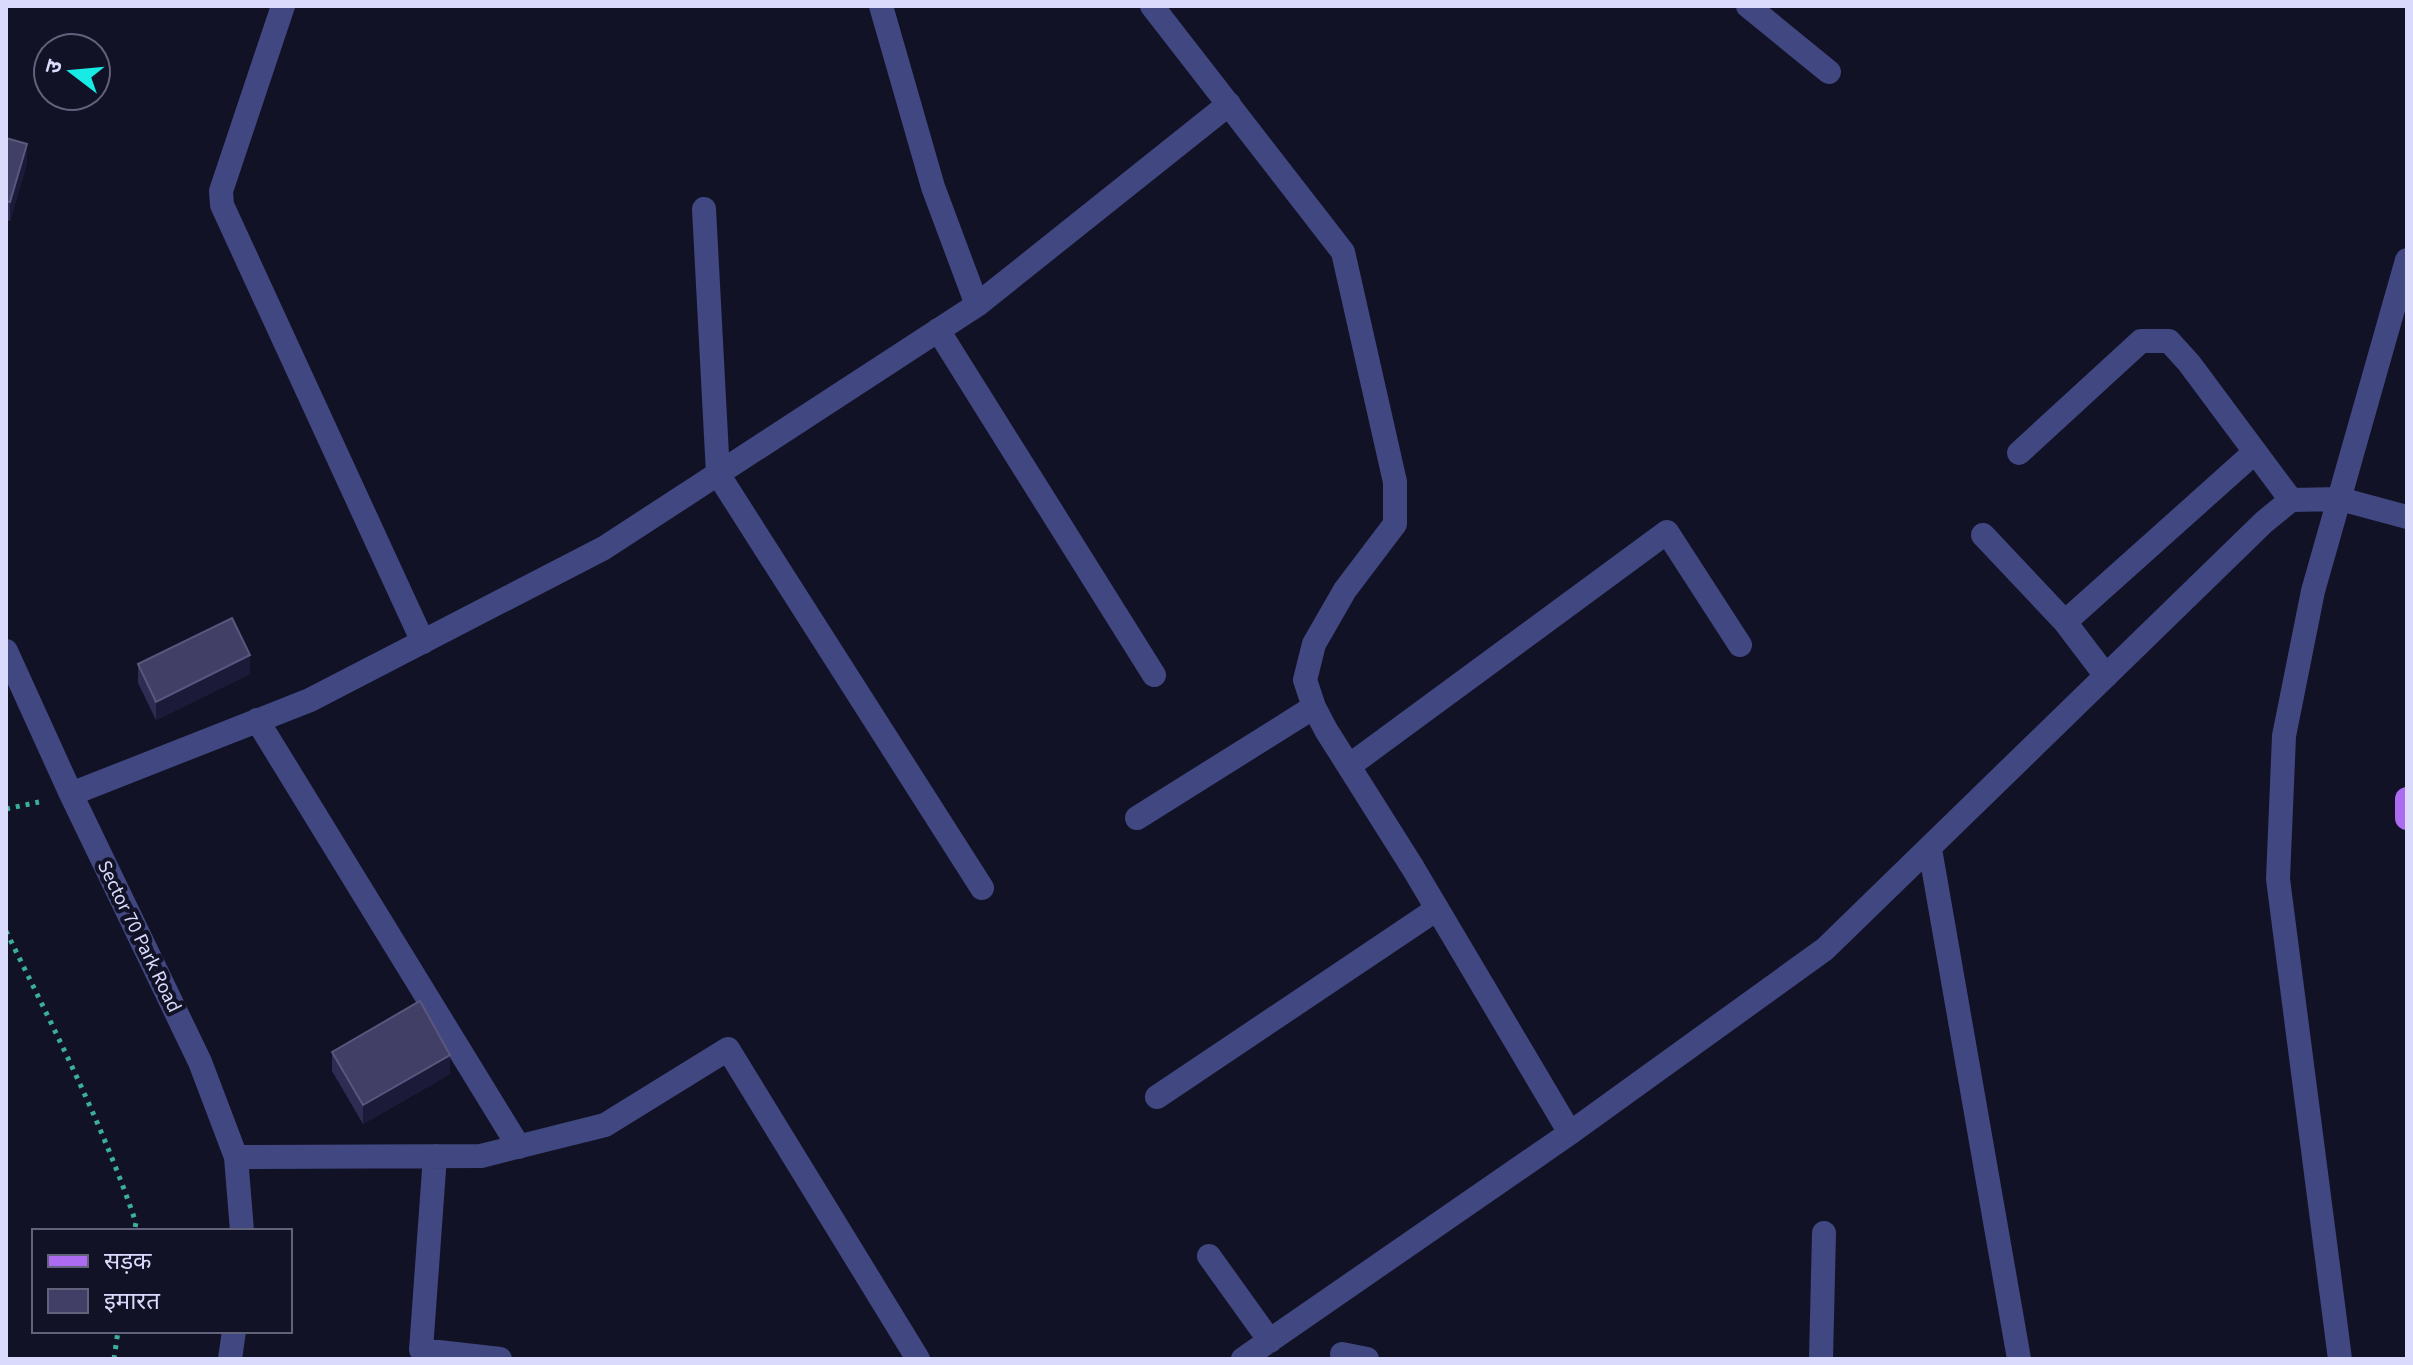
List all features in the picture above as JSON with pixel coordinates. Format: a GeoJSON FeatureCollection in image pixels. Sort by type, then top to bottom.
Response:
{"type":"FeatureCollection","features":[{"type":"Feature","properties":{"kind":"main road"},"geometry":{"type":"LineString","coordinates":[[2407,799],[2407,818]]}},
{"type":"Feature","properties":{"kind":"street"},"geometry":{"type":"LineString","coordinates":[[283,6],[221,191],[222,205],[423,642]]}},
{"type":"Feature","properties":{"kind":"street"},"geometry":{"type":"LineString","coordinates":[[881,6],[933,187],[977,305]]}},
{"type":"Feature","properties":{"kind":"street"},"geometry":{"type":"LineString","coordinates":[[1152,6],[1343,252],[1395,482],[1395,524],[1345,590],[1314,644],[1305,680],[1314,707],[1570,1133]]}},
{"type":"Feature","properties":{"kind":"street"},"geometry":{"type":"LineString","coordinates":[[1748,6],[1829,72]]}},
{"type":"Feature","properties":{"kind":"street"},"geometry":{"type":"LineString","coordinates":[[71,794],[310,700],[604,548],[977,305],[1229,104]]}},
{"type":"Feature","properties":{"kind":"street"},"geometry":{"type":"LineString","coordinates":[[704,209],[718,474],[982,888]]}},
{"type":"Feature","properties":{"kind":"street"},"geometry":{"type":"LineString","coordinates":[[2340,1359],[2278,879],[2284,736],[2313,591],[2407,260]]}},
{"type":"Feature","properties":{"kind":"street"},"geometry":{"type":"LineString","coordinates":[[938,330],[1154,675]]}},
{"type":"Feature","properties":{"kind":"street"},"geometry":{"type":"LineString","coordinates":[[2019,453],[2141,341],[2169,341],[2189,363],[2291,500]]}},
{"type":"Feature","properties":{"kind":"street"},"geometry":{"type":"LineString","coordinates":[[2065,622],[2255,452]]}},
{"type":"Feature","properties":{"kind":"street"},"geometry":{"type":"LineString","coordinates":[[1243,1359],[1570,1133],[1825,949],[2264,522],[2291,500],[2340,499],[2407,517]]}},
{"type":"Feature","properties":{"kind":"street"},"geometry":{"type":"LineString","coordinates":[[1349,766],[1667,532],[1740,645]]}},
{"type":"Feature","properties":{"kind":"street"},"geometry":{"type":"LineString","coordinates":[[1983,535],[2065,622],[2106,676]]}},
{"type":"Feature","properties":{"kind":"street","name":"Sector 70 Park Road"},"geometry":{"type":"LineString","coordinates":[[6,651],[200,1062],[236,1157],[242,1229]]}},
{"type":"Feature","properties":{"kind":"street"},"geometry":{"type":"LineString","coordinates":[[1137,818],[1314,707]]}},
{"type":"Feature","properties":{"kind":"street"},"geometry":{"type":"LineString","coordinates":[[257,720],[519,1147]]}},
{"type":"Feature","properties":{"kind":"street"},"geometry":{"type":"LineString","coordinates":[[1930,849],[2019,1359]]}},
{"type":"Feature","properties":{"kind":"street"},"geometry":{"type":"LineString","coordinates":[[1157,1097],[1437,909]]}},
{"type":"Feature","properties":{"kind":"street"},"geometry":{"type":"LineString","coordinates":[[236,1157],[481,1156],[605,1125],[728,1049],[918,1359]]}},
{"type":"Feature","properties":{"kind":"street"},"geometry":{"type":"LineString","coordinates":[[435,1156],[421,1350],[500,1359]]}},
{"type":"Feature","properties":{"kind":"street"},"geometry":{"type":"LineString","coordinates":[[1821,1359],[1824,1233]]}},
{"type":"Feature","properties":{"kind":"street"},"geometry":{"type":"LineString","coordinates":[[1209,1256],[1270,1341]]}},
{"type":"Feature","properties":{"kind":"street"},"geometry":{"type":"LineString","coordinates":[[230,1359],[234,1333]]}},
{"type":"Feature","properties":{"kind":"street"},"geometry":{"type":"LineString","coordinates":[[1342,1354],[1367,1359]]}},
{"type":"Feature","properties":{"kind":"path"},"geometry":{"type":"LineString","coordinates":[[6,931],[116,1164],[136,1223],[134,1229]]}},
{"type":"Feature","properties":{"kind":"path"},"geometry":{"type":"LineString","coordinates":[[114,1359],[118,1333]]}},
{"type":"Feature","properties":{"kind":"building"},"geometry":{"type":"Polygon","coordinates":[[[6,138],[27,144],[10,202],[6,201],[6,138]]]}},
{"type":"Feature","properties":{"kind":"building"},"geometry":{"type":"Polygon","coordinates":[[[232,618],[250,655],[156,702],[138,664],[232,618]]]}},
{"type":"Feature","properties":{"kind":"building"},"geometry":{"type":"Polygon","coordinates":[[[420,1001],[450,1055],[363,1105],[332,1052],[420,1001]]]}}]}
